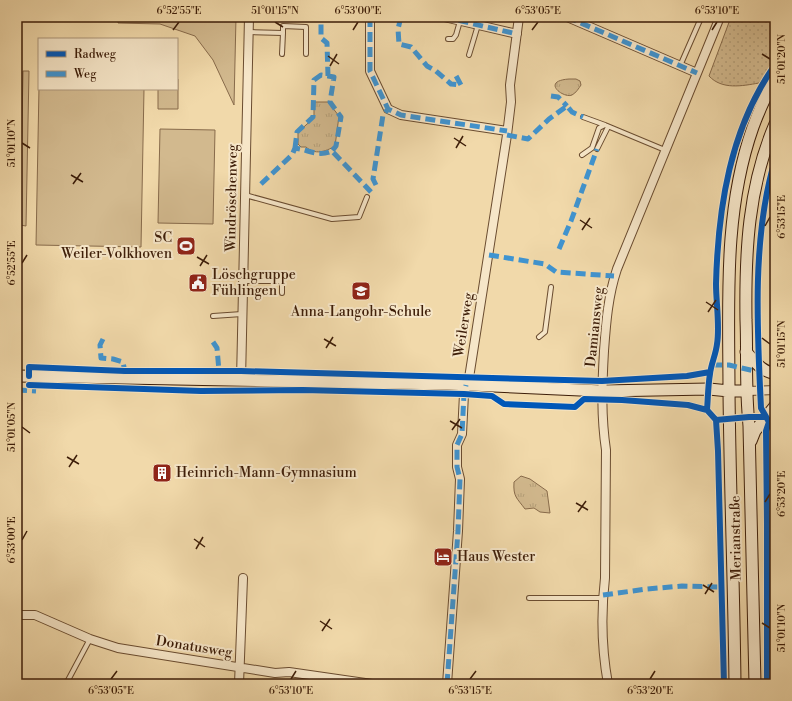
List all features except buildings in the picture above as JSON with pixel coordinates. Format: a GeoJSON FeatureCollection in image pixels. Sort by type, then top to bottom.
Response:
{"type":"FeatureCollection","features":[{"type":"Feature","properties":{"kind":"street","name":"Windröschenweg"},"geometry":{"type":"LineString","coordinates":[[241,380],[249,17]]}},
{"type":"Feature","properties":{"kind":"street"},"geometry":{"type":"LineString","coordinates":[[370,17],[370,71],[388,109],[401,115],[507,131]]}},
{"type":"Feature","properties":{"kind":"street"},"geometry":{"type":"LineString","coordinates":[[444,17],[460,21],[478,22],[517,34]]}},
{"type":"Feature","properties":{"kind":"street","name":"Weilerweg"},"geometry":{"type":"LineString","coordinates":[[447,684],[458,530],[460,479],[457,467],[456,445],[462,434],[464,394],[469,378],[474,349],[507,131],[511,102],[510,85],[519,17]]}},
{"type":"Feature","properties":{"kind":"street"},"geometry":{"type":"LineString","coordinates":[[567,17],[585,21],[697,73]]}},
{"type":"Feature","properties":{"kind":"street","name":"Damiansweg"},"geometry":{"type":"LineString","coordinates":[[608,684],[604,666],[603,598],[605,578],[606,450],[603,431],[602,391],[607,307],[616,269],[720,17]]}},
{"type":"Feature","properties":{"kind":"street","name":"Merianstraße"},"geometry":{"type":"LineString","coordinates":[[735,684],[729,392],[730,256],[736,191],[747,145],[761,107],[775,80]]}},
{"type":"Feature","properties":{"kind":"street","name":"Merianstraße"},"geometry":{"type":"LineString","coordinates":[[755,684],[746,352],[746,282],[749,219],[753,194],[775,124]]}},
{"type":"Feature","properties":{"kind":"street"},"geometry":{"type":"LineString","coordinates":[[746,352],[764,370],[770,373],[775,373]]}},
{"type":"Feature","properties":{"kind":"street"},"geometry":{"type":"LineString","coordinates":[[17,376],[466,385],[602,391],[709,389],[729,392],[775,390]]}},
{"type":"Feature","properties":{"kind":"street"},"geometry":{"type":"LineString","coordinates":[[749,447],[755,431],[775,406]]}},
{"type":"Feature","properties":{"kind":"street"},"geometry":{"type":"LineString","coordinates":[[239,684],[244,578]]}},
{"type":"Feature","properties":{"kind":"street","name":"Donatusweg"},"geometry":{"type":"LineString","coordinates":[[17,615],[35,615],[90,639],[118,648],[276,673],[289,672],[372,684]]}},
{"type":"Feature","properties":{"kind":"lane"},"geometry":{"type":"LineString","coordinates":[[680,66],[701,18]]}},
{"type":"Feature","properties":{"kind":"lane"},"geometry":{"type":"LineString","coordinates":[[448,39],[453,39],[456,35],[460,21]]}},
{"type":"Feature","properties":{"kind":"lane"},"geometry":{"type":"LineString","coordinates":[[469,55],[478,22]]}},
{"type":"Feature","properties":{"kind":"lane"},"geometry":{"type":"LineString","coordinates":[[282,54],[283,26],[306,27],[306,54]]}},
{"type":"Feature","properties":{"kind":"lane"},"geometry":{"type":"LineString","coordinates":[[249,32],[283,33]]}},
{"type":"Feature","properties":{"kind":"lane"},"geometry":{"type":"LineString","coordinates":[[583,117],[666,150]]}},
{"type":"Feature","properties":{"kind":"lane"},"geometry":{"type":"LineString","coordinates":[[597,149],[606,126]]}},
{"type":"Feature","properties":{"kind":"lane"},"geometry":{"type":"LineString","coordinates":[[582,155],[592,148],[599,128],[606,126]]}},
{"type":"Feature","properties":{"kind":"lane"},"geometry":{"type":"LineString","coordinates":[[245,194],[332,219],[359,217],[367,198]]}},
{"type":"Feature","properties":{"kind":"lane"},"geometry":{"type":"LineString","coordinates":[[243,281],[282,281],[282,293]]}},
{"type":"Feature","properties":{"kind":"lane"},"geometry":{"type":"LineString","coordinates":[[539,337],[545,332],[551,287]]}},
{"type":"Feature","properties":{"kind":"lane"},"geometry":{"type":"LineString","coordinates":[[213,316],[242,314]]}},
{"type":"Feature","properties":{"kind":"lane"},"geometry":{"type":"LineString","coordinates":[[529,598],[603,598]]}},
{"type":"Feature","properties":{"kind":"lane"},"geometry":{"type":"LineString","coordinates":[[66,684],[90,639]]}},
{"type":"Feature","properties":{"kind":"green space"},"geometry":{"type":"Polygon","coordinates":[[[119,17],[236,17],[234,105],[213,60],[195,36],[160,24],[118,23],[119,17]]]}},
{"type":"Feature","properties":{"kind":"green space"},"geometry":{"type":"Polygon","coordinates":[[[731,17],[775,17],[775,62],[759,83],[732,86],[720,83],[709,76],[731,17]]]}},
{"type":"Feature","properties":{"kind":"green space"},"geometry":{"type":"Polygon","coordinates":[[[23,71],[29,71],[26,226],[20,225],[23,71]]]}},
{"type":"Feature","properties":{"kind":"green space"},"geometry":{"type":"Polygon","coordinates":[[[576,79],[580,81],[581,85],[575,93],[568,96],[560,92],[555,86],[560,80],[576,79]]]}},
{"type":"Feature","properties":{"kind":"green space"},"geometry":{"type":"Polygon","coordinates":[[[39,90],[144,90],[141,247],[36,245],[39,90]]]}},
{"type":"Feature","properties":{"kind":"green space"},"geometry":{"type":"Polygon","coordinates":[[[158,90],[178,90],[178,109],[158,109],[158,90]]]}},
{"type":"Feature","properties":{"kind":"green space"},"geometry":{"type":"Polygon","coordinates":[[[314,102],[328,102],[339,116],[335,146],[320,152],[309,150],[298,144],[298,132],[314,118],[314,102]]]}},
{"type":"Feature","properties":{"kind":"green space"},"geometry":{"type":"Polygon","coordinates":[[[160,129],[215,130],[213,224],[158,223],[160,129]]]}},
{"type":"Feature","properties":{"kind":"green space"},"geometry":{"type":"Polygon","coordinates":[[[521,476],[530,479],[547,491],[550,513],[540,512],[534,508],[525,509],[516,497],[514,491],[514,482],[521,476]]]}},
{"type":"Feature","properties":{"kind":"marked path"},"geometry":{"type":"LineString","coordinates":[[295,148],[297,132],[313,117],[314,80],[321,75],[328,76],[327,43],[321,38],[321,17]]}},
{"type":"Feature","properties":{"kind":"marked path"},"geometry":{"type":"LineString","coordinates":[[370,17],[370,71],[388,109],[401,115],[507,131]]}},
{"type":"Feature","properties":{"kind":"marked path"},"geometry":{"type":"LineString","coordinates":[[401,17],[398,29],[399,44],[411,47],[427,66],[436,71],[451,84],[461,85],[455,74]]}},
{"type":"Feature","properties":{"kind":"marked path"},"geometry":{"type":"LineString","coordinates":[[444,17],[517,34]]}},
{"type":"Feature","properties":{"kind":"marked path"},"geometry":{"type":"LineString","coordinates":[[567,17],[697,73]]}},
{"type":"Feature","properties":{"kind":"marked path"},"geometry":{"type":"LineString","coordinates":[[328,76],[334,77],[330,102],[341,117],[336,146],[332,151]]}},
{"type":"Feature","properties":{"kind":"marked path"},"geometry":{"type":"LineString","coordinates":[[551,96],[558,97],[567,106]]}},
{"type":"Feature","properties":{"kind":"marked path"},"geometry":{"type":"LineString","coordinates":[[507,135],[528,139],[549,119],[567,106],[572,112],[583,117]]}},
{"type":"Feature","properties":{"kind":"marked path"},"geometry":{"type":"LineString","coordinates":[[376,185],[373,179],[383,115],[388,109]]}},
{"type":"Feature","properties":{"kind":"marked path"},"geometry":{"type":"LineString","coordinates":[[261,184],[292,155],[295,148],[318,153],[327,153],[332,151],[371,192]]}},
{"type":"Feature","properties":{"kind":"marked path"},"geometry":{"type":"LineString","coordinates":[[559,249],[571,221],[597,149]]}},
{"type":"Feature","properties":{"kind":"marked path"},"geometry":{"type":"LineString","coordinates":[[489,255],[545,264],[556,272],[614,276]]}},
{"type":"Feature","properties":{"kind":"marked path"},"geometry":{"type":"LineString","coordinates":[[103,339],[100,345],[101,358],[123,362],[126,378]]}},
{"type":"Feature","properties":{"kind":"marked path"},"geometry":{"type":"LineString","coordinates":[[213,342],[217,348],[219,371]]}},
{"type":"Feature","properties":{"kind":"marked path"},"geometry":{"type":"LineString","coordinates":[[712,365],[729,365],[759,372]]}},
{"type":"Feature","properties":{"kind":"marked path"},"geometry":{"type":"LineString","coordinates":[[447,684],[458,531],[460,479],[457,467],[457,445],[462,434],[464,394],[466,385]]}},
{"type":"Feature","properties":{"kind":"marked path"},"geometry":{"type":"LineString","coordinates":[[17,390],[36,391]]}},
{"type":"Feature","properties":{"kind":"marked path"},"geometry":{"type":"LineString","coordinates":[[603,595],[682,586],[721,587]]}},
{"type":"Feature","properties":{"kind":"cycle path"},"geometry":{"type":"LineString","coordinates":[[724,684],[718,451],[716,420],[707,410],[709,378],[718,337],[716,284],[717,255],[724,198],[729,170],[737,142],[747,115],[760,89],[775,65]]}},
{"type":"Feature","properties":{"kind":"cycle path"},"geometry":{"type":"LineString","coordinates":[[767,684],[766,431],[769,422],[761,408],[758,347],[758,283],[759,251],[763,220],[775,160]]}},
{"type":"Feature","properties":{"kind":"cycle path"},"geometry":{"type":"LineString","coordinates":[[29,376],[29,367],[125,371],[241,371],[602,381],[687,376],[710,372]]}},
{"type":"Feature","properties":{"kind":"cycle path"},"geometry":{"type":"LineString","coordinates":[[29,385],[201,391],[303,390],[464,394],[492,396],[504,404],[575,407],[584,399],[622,400],[688,405],[707,410]]}},
{"type":"Feature","properties":{"kind":"cycle path"},"geometry":{"type":"LineString","coordinates":[[716,420],[766,417]]}},
{"type":"Feature","properties":{"kind":"place","name":"SC Weiler-Volkhoven"},"geometry":{"type":"Point","coordinates":[186,246]}},
{"type":"Feature","properties":{"kind":"place","name":"Löschgruppe Fühlingen"},"geometry":{"type":"Point","coordinates":[198,283]}},
{"type":"Feature","properties":{"kind":"place","name":"Anna-Langohr-Schule"},"geometry":{"type":"Point","coordinates":[361,291]}},
{"type":"Feature","properties":{"kind":"place","name":"Heinrich-Mann-Gymnasium"},"geometry":{"type":"Point","coordinates":[162,473]}},
{"type":"Feature","properties":{"kind":"place","name":"Haus Wester"},"geometry":{"type":"Point","coordinates":[443,557]}}]}
